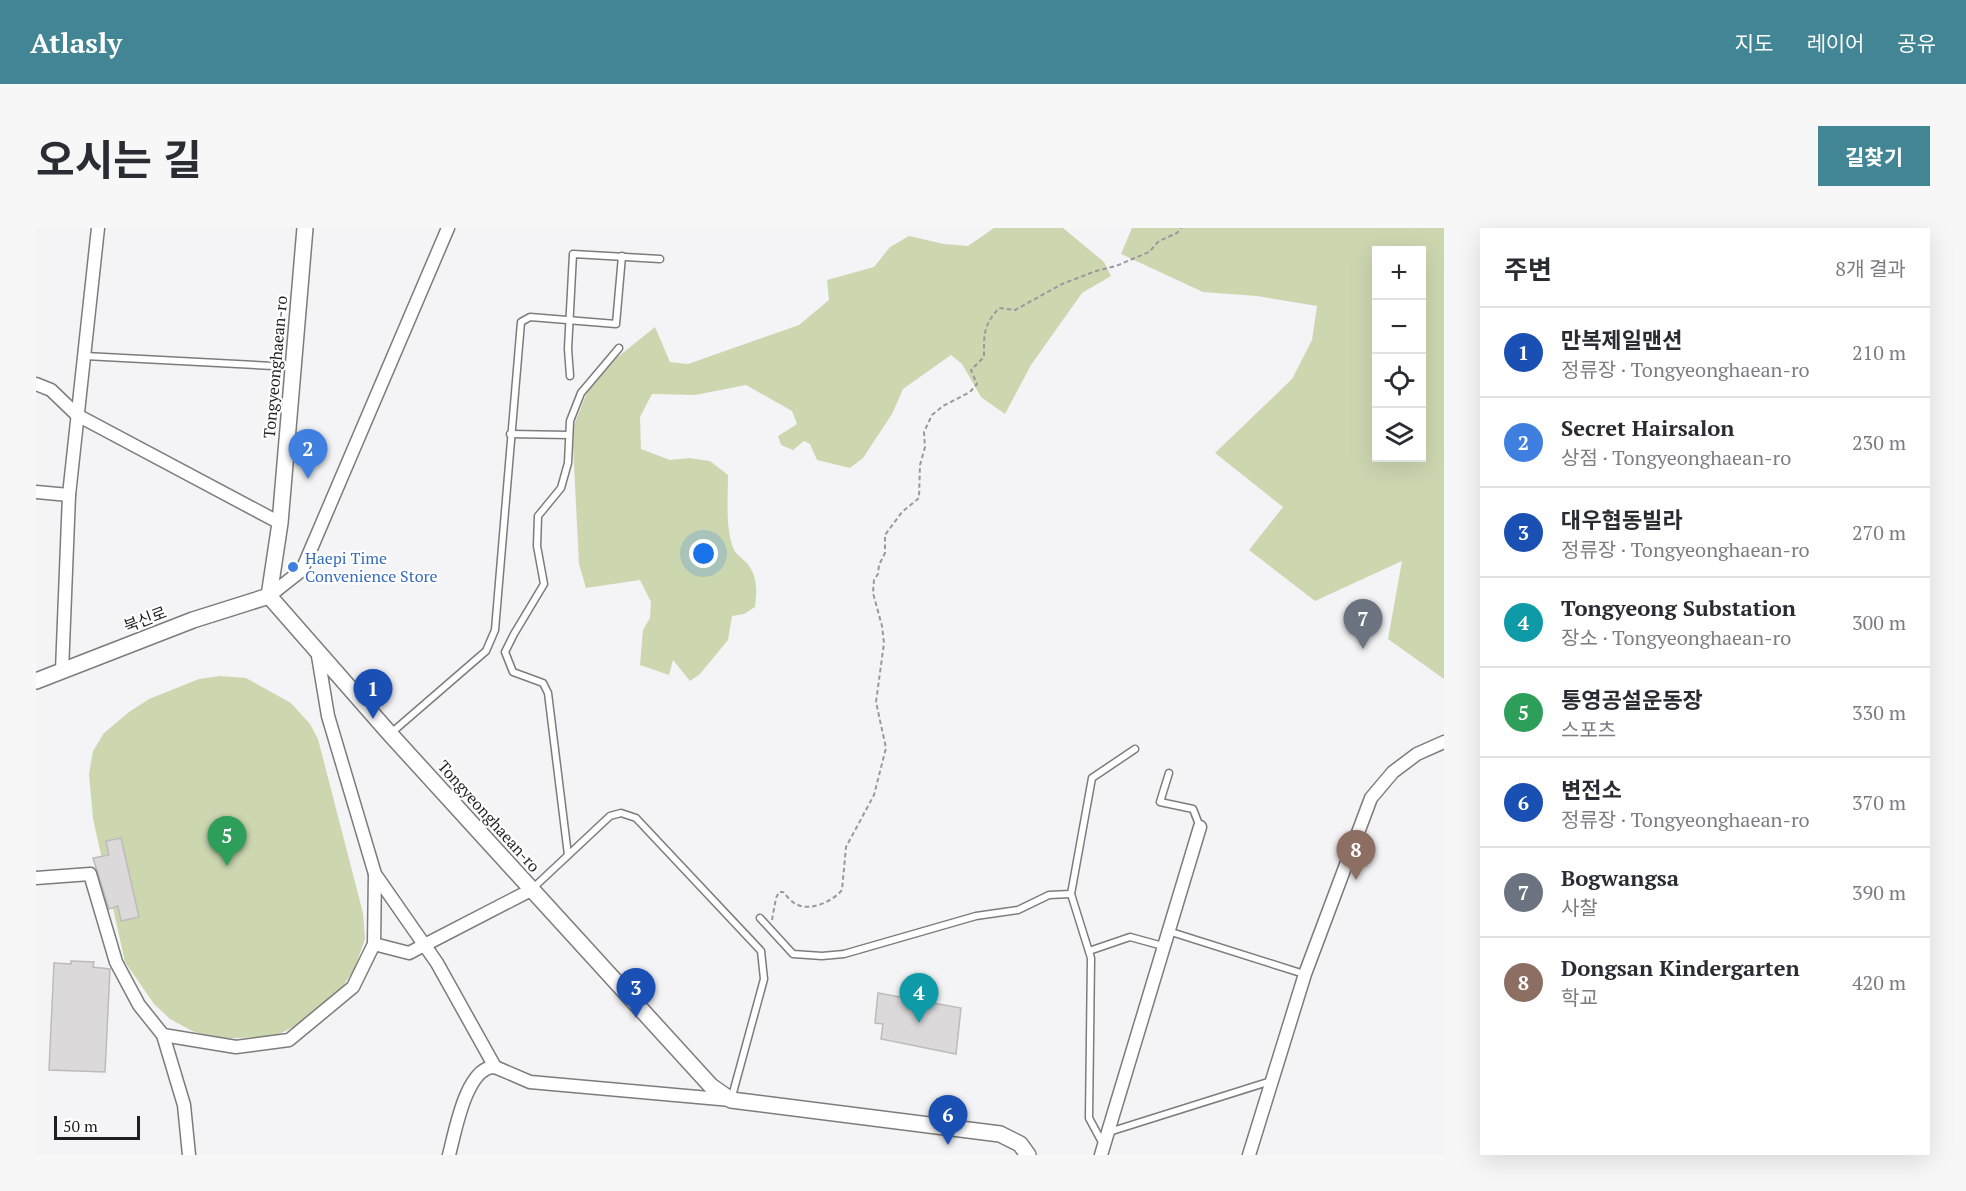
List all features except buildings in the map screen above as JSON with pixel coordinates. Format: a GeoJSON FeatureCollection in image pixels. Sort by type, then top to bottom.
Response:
{"type":"FeatureCollection","features":[{"type":"Feature","properties":{"kind":"street"},"geometry":{"type":"LineString","coordinates":[[62,671],[69,495],[98,228]]}},
{"type":"Feature","properties":{"kind":"street","name":"Tongyeonghaean-ro"},"geometry":{"type":"LineString","coordinates":[[304,228],[280,524],[269,596],[531,890],[711,1086],[731,1100]]}},
{"type":"Feature","properties":{"kind":"street"},"geometry":{"type":"LineString","coordinates":[[269,596],[302,570],[448,228]]}},
{"type":"Feature","properties":{"kind":"street"},"geometry":{"type":"LineString","coordinates":[[36,384],[51,390],[77,415],[280,524]]}},
{"type":"Feature","properties":{"kind":"street"},"geometry":{"type":"LineString","coordinates":[[36,492],[69,495]]}},
{"type":"Feature","properties":{"kind":"street","name":"북신로"},"geometry":{"type":"LineString","coordinates":[[36,681],[193,620],[269,596]]}},
{"type":"Feature","properties":{"kind":"street"},"geometry":{"type":"LineString","coordinates":[[163,1035],[236,1047],[289,1040],[353,987],[374,944],[375,874],[328,716],[317,650]]}},
{"type":"Feature","properties":{"kind":"street"},"geometry":{"type":"LineString","coordinates":[[1249,1155],[1305,974],[1371,798],[1393,772],[1417,754],[1444,742]]}},
{"type":"Feature","properties":{"kind":"street"},"geometry":{"type":"LineString","coordinates":[[1104,1144],[1200,827]]}},
{"type":"Feature","properties":{"kind":"street"},"geometry":{"type":"LineString","coordinates":[[36,878],[90,874],[116,962],[139,1005],[163,1035],[184,1105],[189,1155]]}},
{"type":"Feature","properties":{"kind":"street"},"geometry":{"type":"LineString","coordinates":[[375,874],[437,963],[495,1066]]}},
{"type":"Feature","properties":{"kind":"street"},"geometry":{"type":"LineString","coordinates":[[374,944],[409,953],[531,890]]}},
{"type":"Feature","properties":{"kind":"street"},"geometry":{"type":"LineString","coordinates":[[449,1155],[464,1099],[477,1075],[489,1066],[495,1066],[530,1082],[731,1100],[1000,1134],[1020,1144],[1029,1155]]}},
{"type":"Feature","properties":{"kind":"lane"},"geometry":{"type":"LineString","coordinates":[[570,376],[573,254],[660,259]]}},
{"type":"Feature","properties":{"kind":"lane"},"geometry":{"type":"LineString","coordinates":[[390,734],[486,651],[495,630],[520,322],[530,317],[616,324],[622,256]]}},
{"type":"Feature","properties":{"kind":"lane"},"geometry":{"type":"LineString","coordinates":[[568,855],[548,693],[543,683],[513,672],[505,652],[544,584],[537,546],[538,516],[561,488],[568,463],[570,421],[581,393],[619,348]]}},
{"type":"Feature","properties":{"kind":"lane"},"geometry":{"type":"LineString","coordinates":[[85,356],[293,367]]}},
{"type":"Feature","properties":{"kind":"lane"},"geometry":{"type":"LineString","coordinates":[[510,435],[569,435]]}},
{"type":"Feature","properties":{"kind":"lane"},"geometry":{"type":"LineString","coordinates":[[1135,749],[1092,778],[1071,894],[1091,958],[1089,1118],[1104,1144],[1272,1080]]}},
{"type":"Feature","properties":{"kind":"lane"},"geometry":{"type":"LineString","coordinates":[[1169,773],[1160,802],[1193,808],[1200,827]]}},
{"type":"Feature","properties":{"kind":"lane"},"geometry":{"type":"LineString","coordinates":[[531,890],[610,816],[621,813],[636,818],[761,951],[764,979],[731,1100]]}},
{"type":"Feature","properties":{"kind":"lane"},"geometry":{"type":"LineString","coordinates":[[760,918],[793,954],[822,956],[844,954],[976,916],[1018,910],[1049,895],[1071,894]]}},
{"type":"Feature","properties":{"kind":"lane"},"geometry":{"type":"LineString","coordinates":[[1168,931],[1305,974]]}},
{"type":"Feature","properties":{"kind":"lane"},"geometry":{"type":"LineString","coordinates":[[1089,951],[1130,937],[1163,946]]}},
{"type":"Feature","properties":{"kind":"path"},"geometry":{"type":"LineString","coordinates":[[770,929],[779,892],[783,892],[797,905],[810,906],[831,900],[842,890],[846,847],[874,795],[886,748],[876,702],[884,643],[873,593],[874,580],[885,553],[885,535],[902,512],[919,498],[920,465],[925,447],[924,432],[932,415],[943,406],[970,392],[977,384],[971,370],[984,357],[984,337],[988,321],[999,308],[1015,310],[1062,284],[1149,252],[1159,241],[1177,233],[1181,228]]}},
{"type":"Feature","properties":{"kind":"green space"},"geometry":{"type":"Polygon","coordinates":[[[994,228],[1063,228],[1104,262],[1111,276],[1082,293],[1031,365],[1005,414],[981,397],[962,364],[951,355],[903,389],[892,414],[863,458],[850,468],[817,460],[810,444],[804,441],[793,450],[781,445],[778,436],[797,424],[792,411],[746,385],[695,395],[652,394],[640,417],[641,449],[670,460],[689,458],[710,461],[728,475],[731,542],[735,552],[747,563],[753,574],[756,595],[755,607],[744,614],[732,616],[728,640],[700,674],[690,681],[673,660],[669,675],[640,665],[643,630],[650,618],[651,602],[640,580],[586,588],[579,564],[574,425],[593,377],[655,327],[670,362],[688,364],[799,325],[829,300],[827,280],[874,267],[890,247],[909,236],[944,244],[968,246],[994,228]]]}},
{"type":"Feature","properties":{"kind":"green space"},"geometry":{"type":"Polygon","coordinates":[[[1132,228],[1444,228],[1444,679],[1388,639],[1402,561],[1315,601],[1249,550],[1283,507],[1215,453],[1292,379],[1312,340],[1317,306],[1257,296],[1203,292],[1121,254],[1132,228]]]}},
{"type":"Feature","properties":{"kind":"green space"},"geometry":{"type":"Polygon","coordinates":[[[220,676],[246,678],[291,703],[310,724],[318,739],[363,913],[365,939],[354,970],[336,996],[303,1022],[275,1036],[220,1039],[192,1031],[170,1019],[154,1004],[125,962],[93,819],[89,774],[93,751],[104,733],[149,699],[199,679],[220,676]]]}},
{"type":"Feature","properties":{"kind":"place","name":"Secret Hairsalon"},"geometry":{"type":"Point","coordinates":[308,479]}},
{"type":"Feature","properties":{"kind":"place","name":"Haepi Time Convenience Store"},"geometry":{"type":"Point","coordinates":[293,567]}},
{"type":"Feature","properties":{"kind":"place","name":"Bogwangsa"},"geometry":{"type":"Point","coordinates":[1363,649]}},
{"type":"Feature","properties":{"kind":"place","name":"만복제일맨션"},"geometry":{"type":"Point","coordinates":[373,719]}},
{"type":"Feature","properties":{"kind":"place","name":"통영공설운동장"},"geometry":{"type":"Point","coordinates":[227,866]}},
{"type":"Feature","properties":{"kind":"place","name":"Dongsan Kindergarten"},"geometry":{"type":"Point","coordinates":[1356,880]}},
{"type":"Feature","properties":{"kind":"place","name":"대우협동빌라"},"geometry":{"type":"Point","coordinates":[636,1018]}},
{"type":"Feature","properties":{"kind":"place","name":"Tongyeong Substation"},"geometry":{"type":"Point","coordinates":[919,1023]}},
{"type":"Feature","properties":{"kind":"place","name":"변전소"},"geometry":{"type":"Point","coordinates":[948,1145]}}]}
